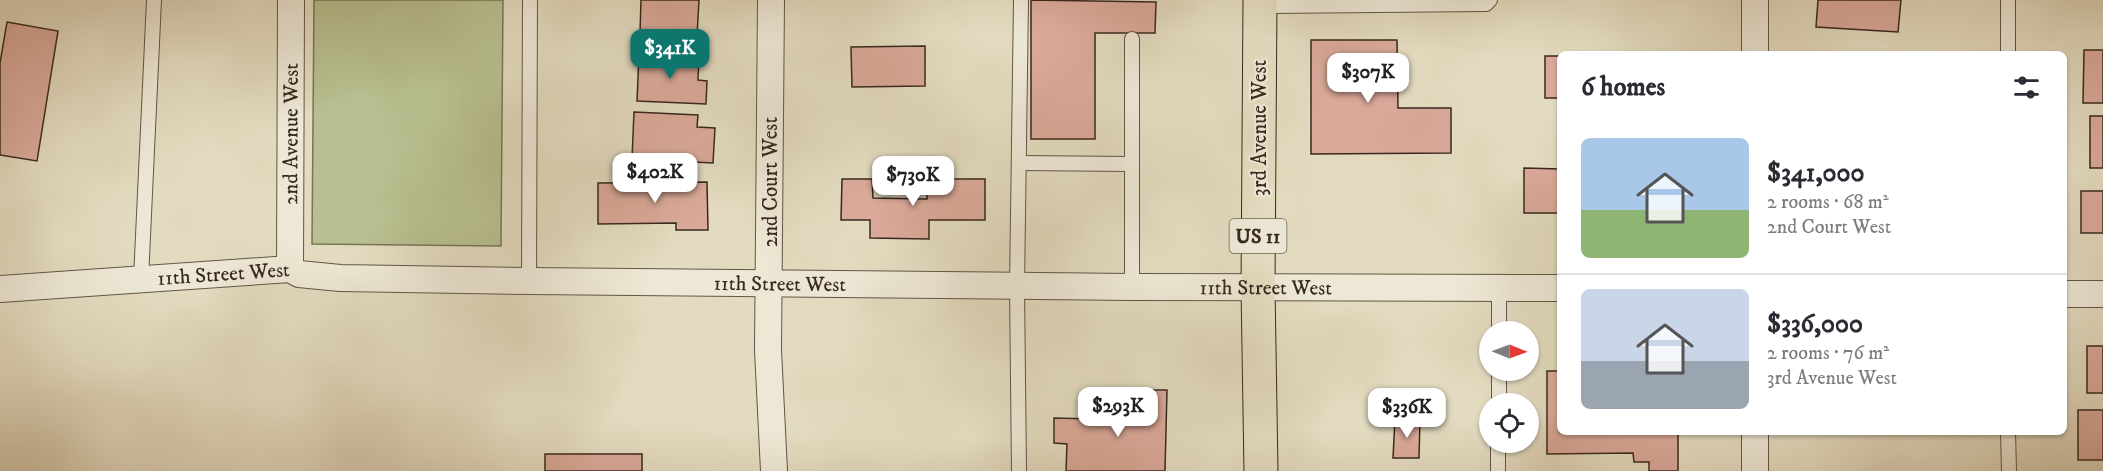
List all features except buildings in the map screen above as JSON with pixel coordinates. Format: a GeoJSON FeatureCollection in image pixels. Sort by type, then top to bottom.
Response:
{"type":"FeatureCollection","features":[{"type":"Feature","properties":{"kind":"main road","name":"3rd Avenue West"},"geometry":{"type":"LineString","coordinates":[[1260,3],[1258,288],[1261,471]]}},
{"type":"Feature","properties":{"kind":"street","name":"2nd Avenue West"},"geometry":{"type":"LineString","coordinates":[[290,269],[291,0]]}},
{"type":"Feature","properties":{"kind":"street","name":"2nd Court West"},"geometry":{"type":"LineString","coordinates":[[771,0],[768,350],[774,471]]}},
{"type":"Feature","properties":{"kind":"street"},"geometry":{"type":"LineString","coordinates":[[1755,0],[1755,51]]}},
{"type":"Feature","properties":{"kind":"street","name":"11th Street West"},"geometry":{"type":"LineString","coordinates":[[0,289],[290,269],[299,274],[340,278],[529,281],[1017,287],[1557,288]]}},
{"type":"Feature","properties":{"kind":"street"},"geometry":{"type":"LineString","coordinates":[[2067,294],[2103,294]]}},
{"type":"Feature","properties":{"kind":"street"},"geometry":{"type":"LineString","coordinates":[[1755,435],[1755,471]]}},
{"type":"Feature","properties":{"kind":"lane"},"geometry":{"type":"LineString","coordinates":[[141,279],[154,0]]}},
{"type":"Feature","properties":{"kind":"lane"},"geometry":{"type":"LineString","coordinates":[[529,281],[530,0]]}},
{"type":"Feature","properties":{"kind":"lane"},"geometry":{"type":"LineString","coordinates":[[1019,471],[1017,287],[1021,0]]}},
{"type":"Feature","properties":{"kind":"lane"},"geometry":{"type":"LineString","coordinates":[[1260,3],[1486,4],[1490,0]]}},
{"type":"Feature","properties":{"kind":"lane"},"geometry":{"type":"LineString","coordinates":[[2008,0],[2008,51]]}},
{"type":"Feature","properties":{"kind":"lane"},"geometry":{"type":"LineString","coordinates":[[1132,39],[1132,287]]}},
{"type":"Feature","properties":{"kind":"lane"},"geometry":{"type":"LineString","coordinates":[[1019,163],[1132,164]]}},
{"type":"Feature","properties":{"kind":"lane"},"geometry":{"type":"LineString","coordinates":[[1499,287],[1499,321]]}},
{"type":"Feature","properties":{"kind":"lane"},"geometry":{"type":"LineString","coordinates":[[2008,435],[2008,471]]}},
{"type":"Feature","properties":{"kind":"lane"},"geometry":{"type":"LineString","coordinates":[[1498,453],[1498,471]]}},
{"type":"Feature","properties":{"kind":"green space"},"geometry":{"type":"Polygon","coordinates":[[[314,0],[503,0],[501,246],[312,244],[314,0]]]}}]}
